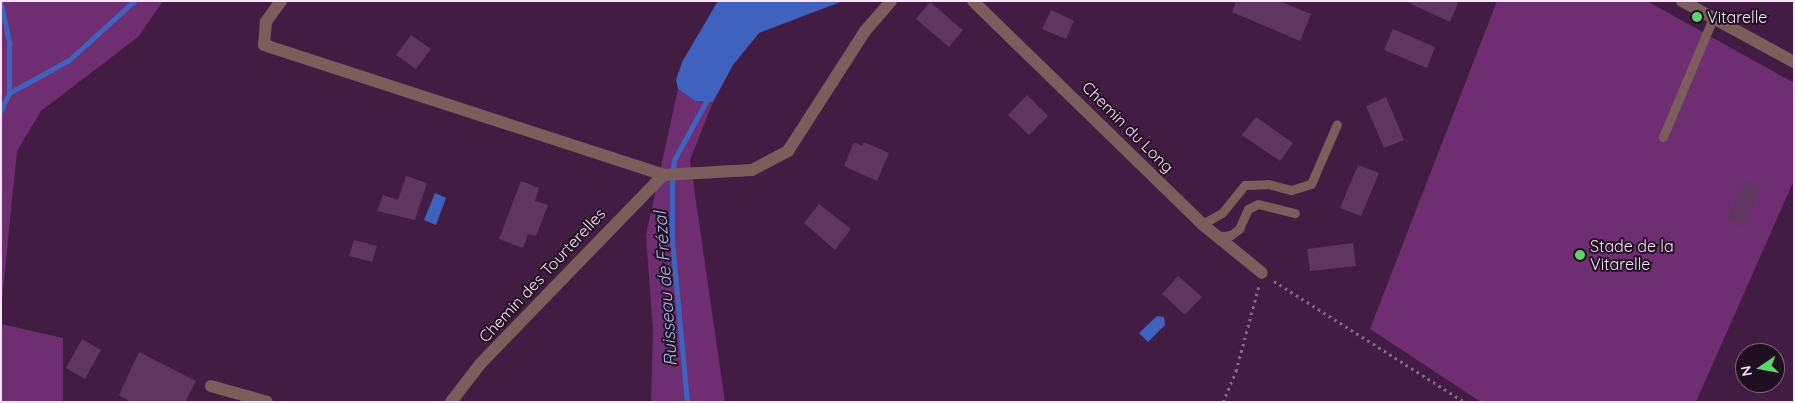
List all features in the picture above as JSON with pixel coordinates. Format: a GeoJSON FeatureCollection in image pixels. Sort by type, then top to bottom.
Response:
{"type":"FeatureCollection","features":[{"type":"Feature","properties":{"kind":"street"},"geometry":{"type":"LineString","coordinates":[[281,1],[266,22],[264,45],[662,175],[752,170],[788,151],[865,31],[891,1]]}},
{"type":"Feature","properties":{"kind":"street","name":"Chemin du Long"},"geometry":{"type":"LineString","coordinates":[[974,1],[1202,224],[1262,274]]}},
{"type":"Feature","properties":{"kind":"street"},"geometry":{"type":"LineString","coordinates":[[1682,1],[1794,62]]}},
{"type":"Feature","properties":{"kind":"street","name":"Chemin des Tourterelles"},"geometry":{"type":"LineString","coordinates":[[451,402],[481,363],[662,175]]}},
{"type":"Feature","properties":{"kind":"street"},"geometry":{"type":"LineString","coordinates":[[211,386],[267,402]]}},
{"type":"Feature","properties":{"kind":"lane"},"geometry":{"type":"LineString","coordinates":[[1663,137],[1713,18]]}},
{"type":"Feature","properties":{"kind":"lane"},"geometry":{"type":"LineString","coordinates":[[1202,224],[1222,214],[1245,185],[1268,184],[1291,190],[1312,184],[1337,124]]}},
{"type":"Feature","properties":{"kind":"lane"},"geometry":{"type":"LineString","coordinates":[[1217,237],[1231,235],[1239,229],[1248,209],[1258,204],[1295,213]]}},
{"type":"Feature","properties":{"kind":"path"},"geometry":{"type":"LineString","coordinates":[[1223,402],[1236,371],[1262,274],[1465,402]]}},
{"type":"Feature","properties":{"kind":"shaded area"},"geometry":{"type":"Polygon","coordinates":[[[1,1],[163,1],[138,37],[41,111],[17,151],[1,309],[1,1]]]}},
{"type":"Feature","properties":{"kind":"shaded area","name":"Stade de la Vitarelle"},"geometry":{"type":"Polygon","coordinates":[[[1497,1],[1647,1],[1794,83],[1794,180],[1696,402],[1481,402],[1370,329],[1497,1]]]}},
{"type":"Feature","properties":{"kind":"shaded area"},"geometry":{"type":"Polygon","coordinates":[[[678,89],[695,101],[713,102],[690,160],[725,402],[651,402],[653,331],[646,235],[678,89]]]}},
{"type":"Feature","properties":{"kind":"shaded area"},"geometry":{"type":"Polygon","coordinates":[[[1,324],[63,338],[63,402],[1,402],[1,324]]]}},
{"type":"Feature","properties":{"kind":"water"},"geometry":{"type":"Polygon","coordinates":[[[718,1],[843,1],[759,33],[733,65],[713,102],[695,101],[678,89],[676,80],[682,62],[718,1]]]}},
{"type":"Feature","properties":{"kind":"water"},"geometry":{"type":"Polygon","coordinates":[[[435,193],[446,198],[436,225],[424,220],[435,193]]]}},
{"type":"Feature","properties":{"kind":"water"},"geometry":{"type":"Polygon","coordinates":[[[1157,316],[1164,317],[1165,325],[1148,342],[1139,333],[1157,316]]]}},
{"type":"Feature","properties":{"kind":"building"},"geometry":{"type":"Polygon","coordinates":[[[1236,1],[1279,1],[1311,14],[1300,41],[1232,12],[1236,1]]]}},
{"type":"Feature","properties":{"kind":"building"},"geometry":{"type":"Polygon","coordinates":[[[1405,1],[1459,1],[1450,22],[1405,1]]]}},
{"type":"Feature","properties":{"kind":"building"},"geometry":{"type":"Polygon","coordinates":[[[930,2],[963,30],[949,47],[916,19],[930,2]]]}},
{"type":"Feature","properties":{"kind":"building"},"geometry":{"type":"Polygon","coordinates":[[[1051,10],[1074,21],[1066,39],[1042,29],[1051,10]]]}},
{"type":"Feature","properties":{"kind":"building"},"geometry":{"type":"Polygon","coordinates":[[[1393,29],[1435,47],[1427,68],[1384,50],[1393,29]]]}},
{"type":"Feature","properties":{"kind":"building"},"geometry":{"type":"Polygon","coordinates":[[[411,35],[431,49],[416,69],[396,55],[411,35]]]}},
{"type":"Feature","properties":{"kind":"building"},"geometry":{"type":"Polygon","coordinates":[[[1027,95],[1048,116],[1029,135],[1008,115],[1027,95]]]}},
{"type":"Feature","properties":{"kind":"building"},"geometry":{"type":"Polygon","coordinates":[[[1386,97],[1404,140],[1384,148],[1366,106],[1386,97]]]}},
{"type":"Feature","properties":{"kind":"building"},"geometry":{"type":"Polygon","coordinates":[[[1256,117],[1293,143],[1280,161],[1242,135],[1256,117]]]}},
{"type":"Feature","properties":{"kind":"building"},"geometry":{"type":"Polygon","coordinates":[[[854,142],[862,146],[864,142],[889,153],[877,181],[844,166],[854,142]]]}},
{"type":"Feature","properties":{"kind":"building"},"geometry":{"type":"Polygon","coordinates":[[[1358,165],[1379,173],[1361,216],[1340,208],[1358,165]]]}},
{"type":"Feature","properties":{"kind":"building"},"geometry":{"type":"Polygon","coordinates":[[[406,176],[427,183],[415,220],[377,211],[383,195],[398,200],[406,176]]]}},
{"type":"Feature","properties":{"kind":"building"},"geometry":{"type":"Polygon","coordinates":[[[521,181],[539,188],[535,201],[548,205],[536,236],[528,234],[523,248],[499,239],[521,181]]]}},
{"type":"Feature","properties":{"kind":"building"},"geometry":{"type":"Polygon","coordinates":[[[1743,181],[1760,187],[1745,227],[1728,220],[1743,181]]]}},
{"type":"Feature","properties":{"kind":"building"},"geometry":{"type":"Polygon","coordinates":[[[819,204],[851,229],[835,250],[804,223],[819,204]]]}},
{"type":"Feature","properties":{"kind":"building"},"geometry":{"type":"Polygon","coordinates":[[[354,240],[377,246],[372,262],[349,256],[354,240]]]}},
{"type":"Feature","properties":{"kind":"building"},"geometry":{"type":"Polygon","coordinates":[[[1353,243],[1356,266],[1310,271],[1307,249],[1353,243]]]}},
{"type":"Feature","properties":{"kind":"building"},"geometry":{"type":"Polygon","coordinates":[[[1178,276],[1202,297],[1185,315],[1162,294],[1178,276]]]}},
{"type":"Feature","properties":{"kind":"building"},"geometry":{"type":"Polygon","coordinates":[[[82,339],[101,350],[85,379],[66,368],[82,339]]]}},
{"type":"Feature","properties":{"kind":"building"},"geometry":{"type":"Polygon","coordinates":[[[139,352],[196,381],[185,402],[131,402],[119,395],[139,352]]]}},
{"type":"Feature","properties":{"kind":"waterway"},"geometry":{"type":"LineString","coordinates":[[1,110],[9,93],[69,60],[134,1]]}},
{"type":"Feature","properties":{"kind":"waterway"},"geometry":{"type":"LineString","coordinates":[[1,4],[9,43],[9,93]]}},
{"type":"Feature","properties":{"kind":"waterway","name":"Ruisseau de Frézal"},"geometry":{"type":"LineString","coordinates":[[687,402],[672,239],[672,181],[674,160],[709,96]]}},
{"type":"Feature","properties":{"kind":"place","name":"Vitarelle"},"geometry":{"type":"Point","coordinates":[1697,17]}},
{"type":"Feature","properties":{"kind":"place","name":"Stade de la Vitarelle"},"geometry":{"type":"Point","coordinates":[1580,255]}}]}
